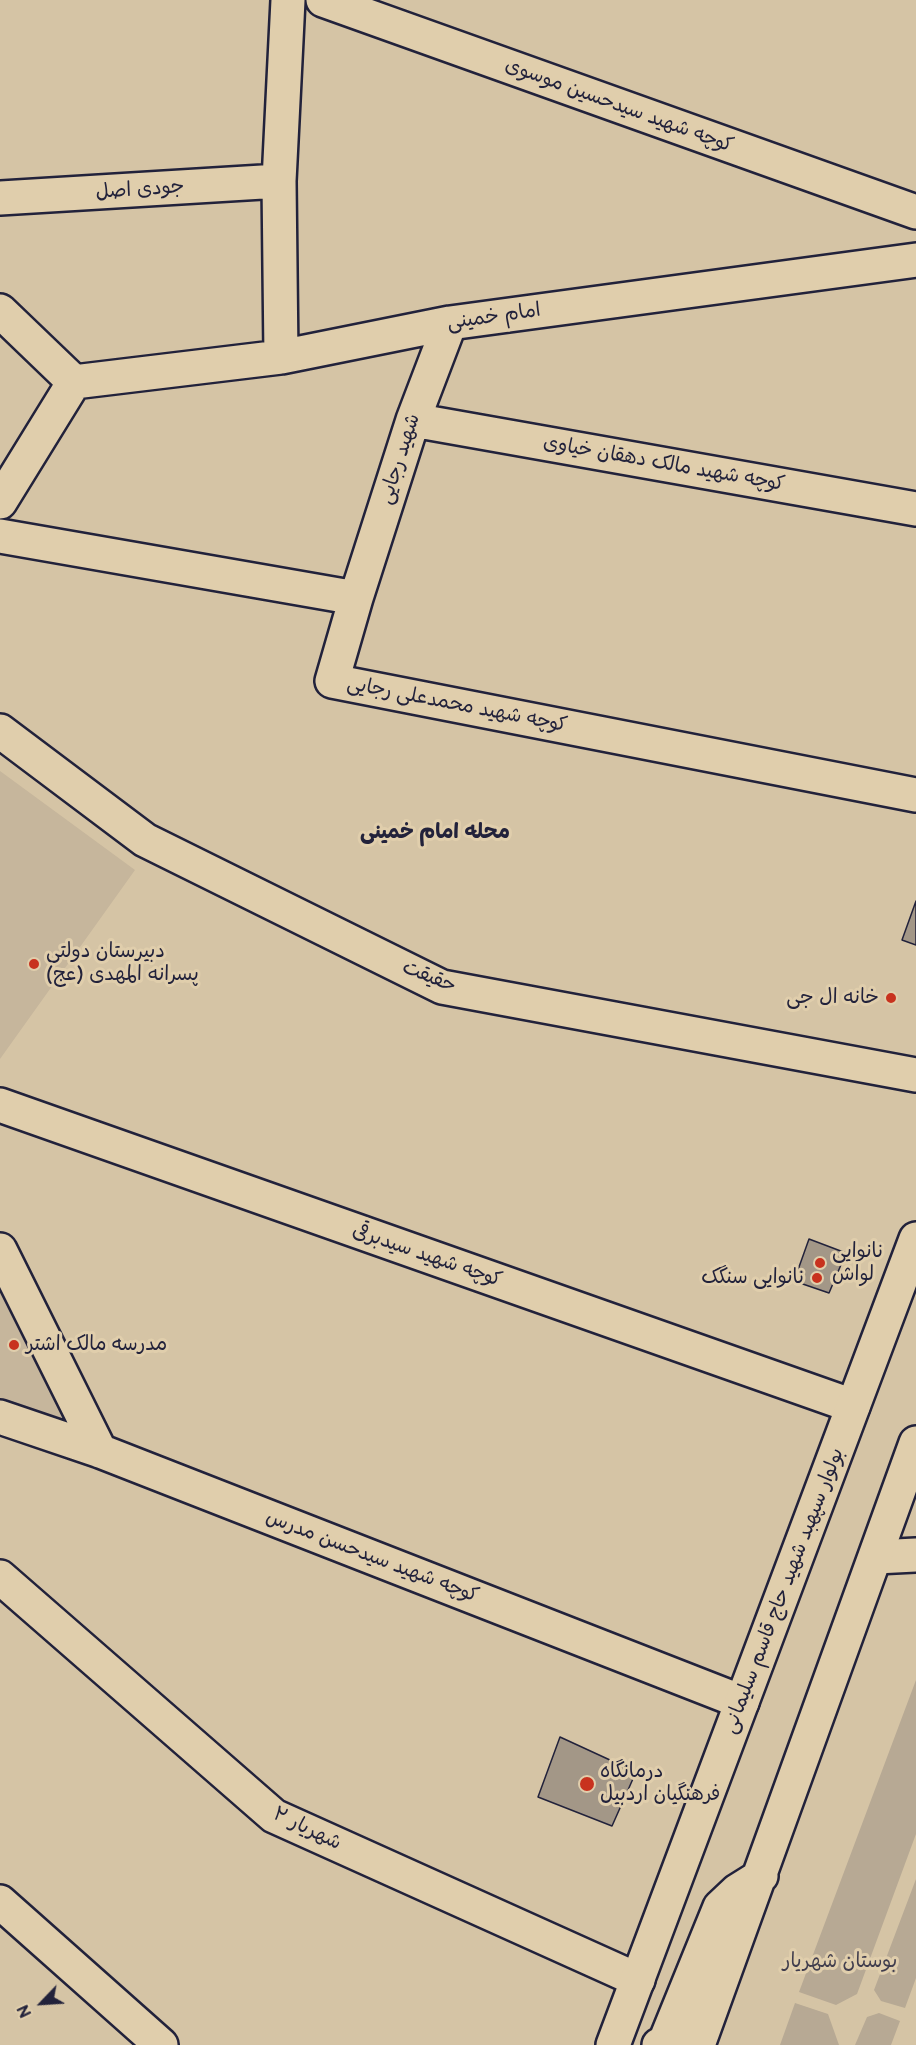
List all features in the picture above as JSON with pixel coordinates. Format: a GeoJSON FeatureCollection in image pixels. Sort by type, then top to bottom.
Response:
{"type":"FeatureCollection","features":[{"type":"Feature","properties":{"kind":"street"},"geometry":{"type":"LineString","coordinates":[[281,357],[279,181],[288,0]]}},
{"type":"Feature","properties":{"kind":"street","name":"کوچه شهید سیدحسین موسوی"},"geometry":{"type":"LineString","coordinates":[[323,0],[916,212]]}},
{"type":"Feature","properties":{"kind":"street","name":"جودی اصل"},"geometry":{"type":"LineString","coordinates":[[0,198],[279,181]]}},
{"type":"Feature","properties":{"kind":"street","name":"امام خمینی"},"geometry":{"type":"LineString","coordinates":[[74,382],[281,357],[450,323],[916,260]]}},
{"type":"Feature","properties":{"kind":"street"},"geometry":{"type":"LineString","coordinates":[[0,311],[74,382],[0,502]]}},
{"type":"Feature","properties":{"kind":"street","name":"شهید رجایی"},"geometry":{"type":"LineString","coordinates":[[356,598],[412,420],[450,323]]}},
{"type":"Feature","properties":{"kind":"street","name":"کوچه شهید مالک دهقان‌ خیاوی"},"geometry":{"type":"LineString","coordinates":[[412,420],[916,509]]}},
{"type":"Feature","properties":{"kind":"street"},"geometry":{"type":"LineString","coordinates":[[0,536],[356,598]]}},
{"type":"Feature","properties":{"kind":"street","name":"کوچه شهید محمدعلی رجایی"},"geometry":{"type":"LineString","coordinates":[[356,598],[332,681],[916,795]]}},
{"type":"Feature","properties":{"kind":"street","name":"حقیقت"},"geometry":{"type":"LineString","coordinates":[[0,731],[145,840],[442,987],[916,1075]]}},
{"type":"Feature","properties":{"kind":"street","name":"کوچه شهید سیدبرقی"},"geometry":{"type":"LineString","coordinates":[[0,1105],[853,1406]]}},
{"type":"Feature","properties":{"kind":"street","name":"بولوار سپهبد شهید حاج قاسم سلیمانی"},"geometry":{"type":"LineString","coordinates":[[614,2045],[916,1239]]}},
{"type":"Feature","properties":{"kind":"street"},"geometry":{"type":"LineString","coordinates":[[0,1250],[100,1451]]}},
{"type":"Feature","properties":{"kind":"street","name":"کوچه شهید سیدحسن مدرس"},"geometry":{"type":"LineString","coordinates":[[0,1417],[100,1451],[742,1702]]}},
{"type":"Feature","properties":{"kind":"street"},"geometry":{"type":"LineString","coordinates":[[698,2045],[915,1448]]}},
{"type":"Feature","properties":{"kind":"street"},"geometry":{"type":"LineString","coordinates":[[876,1557],[916,1555]]}},
{"type":"Feature","properties":{"kind":"street","name":"شهریار ۲"},"geometry":{"type":"LineString","coordinates":[[0,1577],[273,1816],[634,1991]]}},
{"type":"Feature","properties":{"kind":"street"},"geometry":{"type":"LineString","coordinates":[[659,2045],[665,2042],[720,1907],[737,1891],[761,1876]]}},
{"type":"Feature","properties":{"kind":"street"},"geometry":{"type":"LineString","coordinates":[[0,1902],[161,2045]]}},
{"type":"Feature","properties":{"kind":"street"},"geometry":{"type":"LineString","coordinates":[[634,1991],[630,2033],[637,2044],[648,2045]]}},
{"type":"Feature","properties":{"kind":"shaded area","name":"دبیرستان دولتی پسرانه المهدی (عج)"},"geometry":{"type":"Polygon","coordinates":[[[0,771],[135,870],[0,1059],[0,771]]]}},
{"type":"Feature","properties":{"kind":"shaded area","name":"مدرسه مالک اشتر"},"geometry":{"type":"Polygon","coordinates":[[[0,1289],[68,1422],[0,1402],[0,1289]]]}},
{"type":"Feature","properties":{"kind":"green space","name":"بوستان شهریار"},"geometry":{"type":"Polygon","coordinates":[[[916,1680],[916,1834],[857,1994],[836,2005],[799,1992],[916,1680]]]}},
{"type":"Feature","properties":{"kind":"green space","name":"بوستان شهریار"},"geometry":{"type":"Polygon","coordinates":[[[916,1879],[916,1978],[905,2008],[881,2001],[874,1990],[916,1879]]]}},
{"type":"Feature","properties":{"kind":"green space","name":"بوستان شهریار"},"geometry":{"type":"Polygon","coordinates":[[[795,2003],[828,2014],[839,2045],[780,2045],[795,2003]]]}},
{"type":"Feature","properties":{"kind":"green space","name":"بوستان شهریار"},"geometry":{"type":"Polygon","coordinates":[[[879,2013],[900,2021],[891,2045],[855,2045],[867,2017],[879,2013]]]}},
{"type":"Feature","properties":{"kind":"building"},"geometry":{"type":"Polygon","coordinates":[[[916,901],[916,945],[902,940],[916,901]]]}},
{"type":"Feature","properties":{"kind":"building"},"geometry":{"type":"Polygon","coordinates":[[[809,1239],[846,1253],[829,1293],[794,1281],[809,1239]]]}},
{"type":"Feature","properties":{"kind":"building","name":"درمانگاه فرهنگیان اردبیل"},"geometry":{"type":"Polygon","coordinates":[[[560,1737],[636,1772],[612,1826],[538,1797],[560,1737]]]}},
{"type":"Feature","properties":{"kind":"place","name":"دبیرستان دولتی پسرانه المهدی (عج)"},"geometry":{"type":"Point","coordinates":[34,964]}},
{"type":"Feature","properties":{"kind":"place","name":"خانه ال جی"},"geometry":{"type":"Point","coordinates":[891,998]}},
{"type":"Feature","properties":{"kind":"place","name":"نانوایی لواش"},"geometry":{"type":"Point","coordinates":[820,1263]}},
{"type":"Feature","properties":{"kind":"place","name":"نانوایی سنگک"},"geometry":{"type":"Point","coordinates":[817,1278]}},
{"type":"Feature","properties":{"kind":"place","name":"مدرسه مالک اشتر"},"geometry":{"type":"Point","coordinates":[14,1345]}},
{"type":"Feature","properties":{"kind":"place","name":"درمانگاه فرهنگیان اردبیل"},"geometry":{"type":"Point","coordinates":[587,1784]}},
{"type":"Feature","properties":{"kind":"district","name":"محله امام خمینی"},"geometry":{"type":"Point","coordinates":[435,833]}}]}
